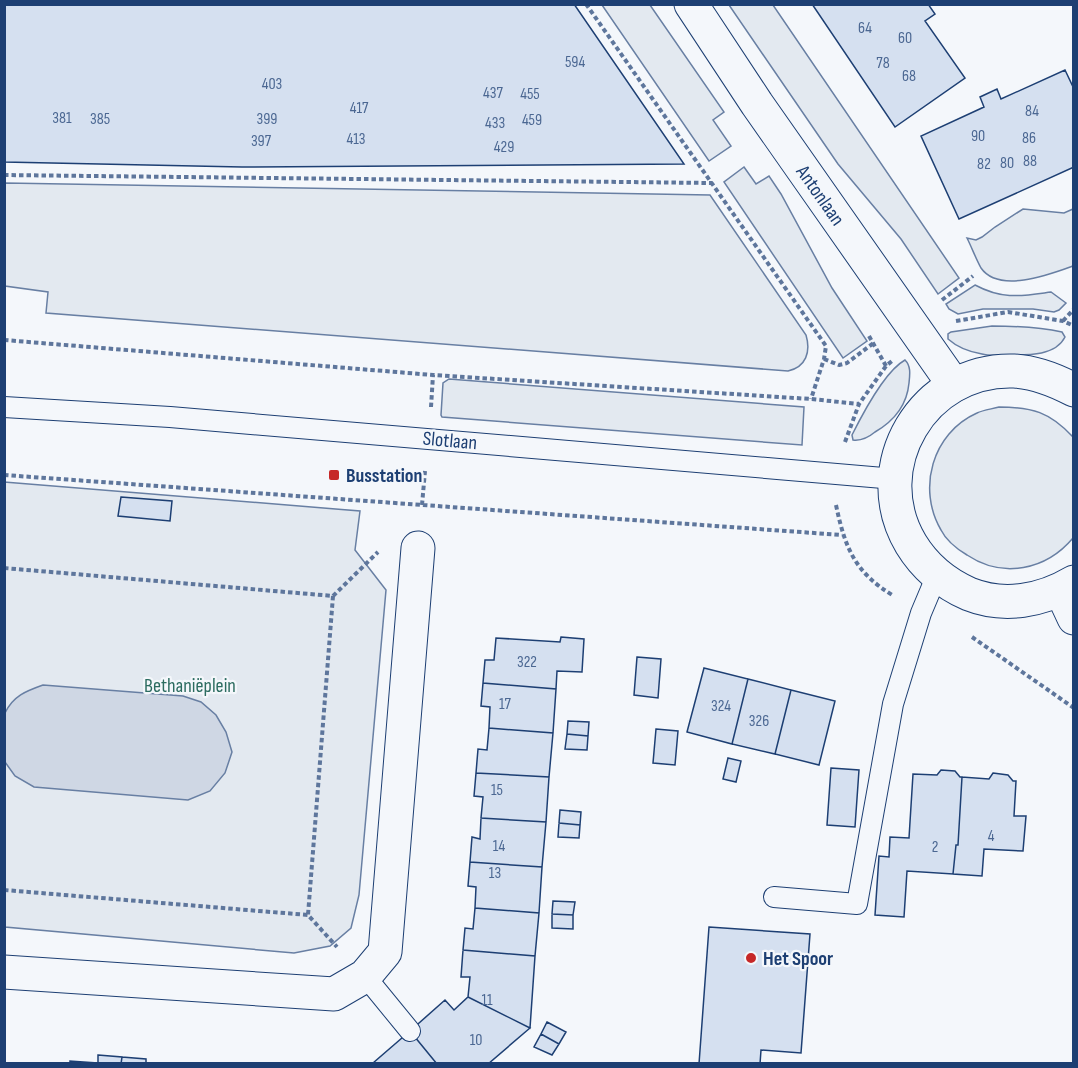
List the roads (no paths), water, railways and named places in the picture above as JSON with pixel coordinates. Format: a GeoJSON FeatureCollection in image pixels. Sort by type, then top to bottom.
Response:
{"type":"FeatureCollection","features":[{"type":"Feature","properties":{"kind":"street","name":"Antonlaan"},"geometry":{"type":"LineString","coordinates":[[691,4],[757,104],[954,385]]}},
{"type":"Feature","properties":{"kind":"street"},"geometry":{"type":"LineString","coordinates":[[1069,597],[997,601],[955,588],[937,575],[918,556],[904,532],[896,506],[895,479],[897,460],[912,425],[938,396],[954,385],[993,372],[1014,371],[1055,380],[1073,390]]}},
{"type":"Feature","properties":{"kind":"street"},"geometry":{"type":"LineString","coordinates":[[4,972],[334,994],[365,976],[385,952],[418,548]]}},
{"type":"Feature","properties":{"kind":"lane","name":"Slotlaan"},"geometry":{"type":"LineString","coordinates":[[4,406],[170,417],[895,479]]}},
{"type":"Feature","properties":{"kind":"lane"},"geometry":{"type":"LineString","coordinates":[[774,897],[857,904],[893,704],[921,614],[937,575]]}},
{"type":"Feature","properties":{"kind":"lane"},"geometry":{"type":"LineString","coordinates":[[365,976],[410,1031]]}},
{"type":"Feature","properties":{"kind":"place","name":"Busstation"},"geometry":{"type":"Point","coordinates":[334,475]}},
{"type":"Feature","properties":{"kind":"place","name":"Het Spoor"},"geometry":{"type":"Point","coordinates":[751,958]}},
{"type":"Feature","properties":{"kind":"park label","name":"Bethaniëplein"},"geometry":{"type":"Point","coordinates":[190,685]}}]}
